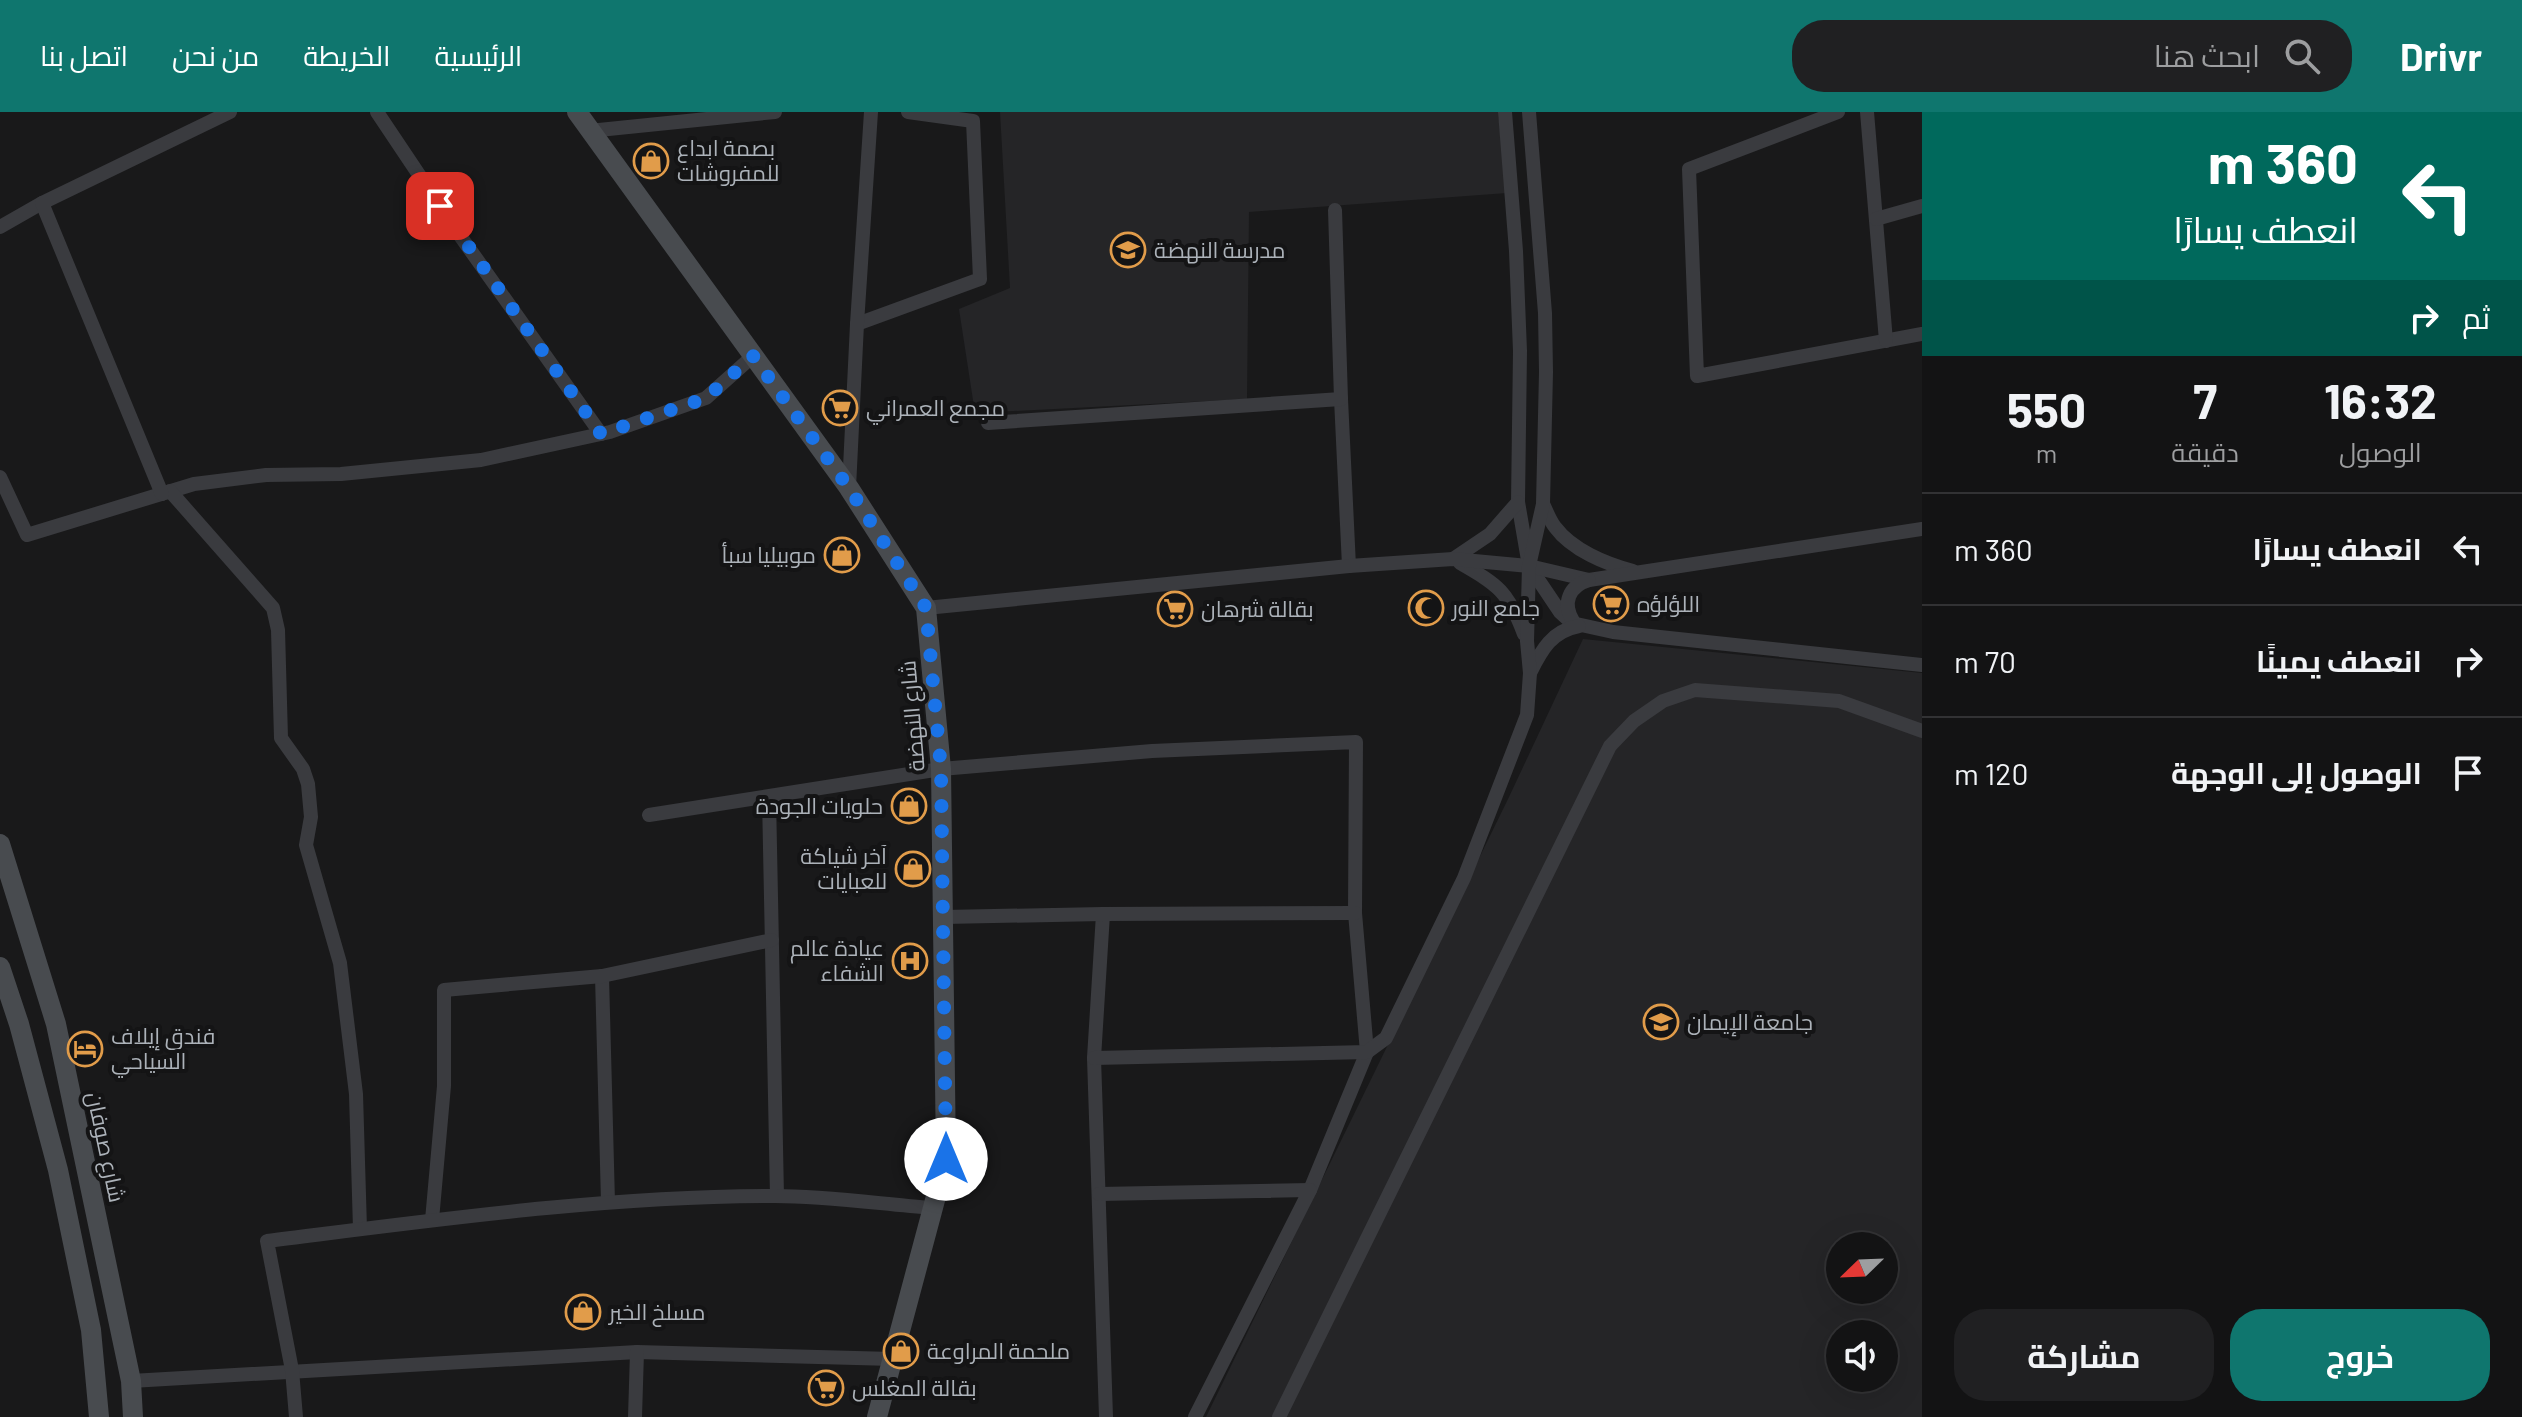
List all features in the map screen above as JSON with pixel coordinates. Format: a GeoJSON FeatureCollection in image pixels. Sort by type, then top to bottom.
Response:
{"type":"FeatureCollection","features":[{"type":"Feature","properties":{"kind":"street"},"geometry":{"type":"LineString","coordinates":[[0,227],[42,203],[230,112]]}},
{"type":"Feature","properties":{"kind":"street"},"geometry":{"type":"LineString","coordinates":[[377,112],[456,230],[601,434]]}},
{"type":"Feature","properties":{"kind":"street","name":"شارع النهضة"},"geometry":{"type":"LineString","coordinates":[[577,112],[849,488],[926,608],[941,769],[946,1159],[877,1417]]}},
{"type":"Feature","properties":{"kind":"street"},"geometry":{"type":"LineString","coordinates":[[589,131],[775,112]]}},
{"type":"Feature","properties":{"kind":"street"},"geometry":{"type":"LineString","coordinates":[[849,488],[871,112]]}},
{"type":"Feature","properties":{"kind":"street"},"geometry":{"type":"LineString","coordinates":[[857,324],[980,279],[973,121],[908,112]]}},
{"type":"Feature","properties":{"kind":"street"},"geometry":{"type":"LineString","coordinates":[[1505,112],[1518,308],[1518,506],[1529,566],[1560,612],[1579,626],[1613,632],[1922,665]]}},
{"type":"Feature","properties":{"kind":"street"},"geometry":{"type":"LineString","coordinates":[[1094,1058],[1367,1052],[1386,1038],[1464,878],[1527,715],[1530,673],[1527,641],[1529,566],[1542,510],[1545,313],[1529,112]]}},
{"type":"Feature","properties":{"kind":"street"},"geometry":{"type":"LineString","coordinates":[[1838,112],[1689,169],[1697,376],[1922,334]]}},
{"type":"Feature","properties":{"kind":"street"},"geometry":{"type":"LineString","coordinates":[[1867,112],[1886,341]]}},
{"type":"Feature","properties":{"kind":"street"},"geometry":{"type":"LineString","coordinates":[[42,203],[166,492],[273,608],[278,630],[281,738],[303,769],[308,784],[311,817],[306,845],[340,963],[356,1094],[360,1229]]}},
{"type":"Feature","properties":{"kind":"street"},"geometry":{"type":"LineString","coordinates":[[1876,219],[1922,206]]}},
{"type":"Feature","properties":{"kind":"street"},"geometry":{"type":"LineString","coordinates":[[1335,210],[1349,566]]}},
{"type":"Feature","properties":{"kind":"street"},"geometry":{"type":"LineString","coordinates":[[0,477],[27,535],[194,484],[266,475],[341,474],[481,460],[601,434],[706,398],[753,356]]}},
{"type":"Feature","properties":{"kind":"street"},"geometry":{"type":"LineString","coordinates":[[988,423],[1341,399]]}},
{"type":"Feature","properties":{"kind":"street"},"geometry":{"type":"LineString","coordinates":[[1518,506],[1525,518],[1530,520],[1542,510]]}},
{"type":"Feature","properties":{"kind":"street"},"geometry":{"type":"LineString","coordinates":[[1453,559],[1490,534],[1518,506]]}},
{"type":"Feature","properties":{"kind":"street"},"geometry":{"type":"LineString","coordinates":[[1542,510],[1568,540],[1606,562],[1641,573]]}},
{"type":"Feature","properties":{"kind":"street"},"geometry":{"type":"LineString","coordinates":[[1579,626],[1569,615],[1568,600],[1575,587],[1589,580],[1922,529]]}},
{"type":"Feature","properties":{"kind":"street"},"geometry":{"type":"LineString","coordinates":[[1453,559],[1498,586],[1512,605],[1527,641]]}},
{"type":"Feature","properties":{"kind":"street"},"geometry":{"type":"LineString","coordinates":[[926,608],[1349,566],[1453,559],[1529,566],[1589,580]]}},
{"type":"Feature","properties":{"kind":"street"},"geometry":{"type":"LineString","coordinates":[[1530,673],[1547,642],[1561,631],[1579,626]]}},
{"type":"Feature","properties":{"kind":"street"},"geometry":{"type":"LineString","coordinates":[[1279,1417],[1610,746],[1634,721],[1663,701],[1695,690],[1839,701],[1922,731]]}},
{"type":"Feature","properties":{"kind":"street"},"geometry":{"type":"LineString","coordinates":[[649,815],[941,769],[1152,751],[1356,742],[1355,913],[1367,1052],[1310,1190],[1195,1417]]}},
{"type":"Feature","properties":{"kind":"street"},"geometry":{"type":"LineString","coordinates":[[769,798],[777,1196]]}},
{"type":"Feature","properties":{"kind":"street","name":"شارع صوفان"},"geometry":{"type":"LineString","coordinates":[[0,844],[56,1024],[131,1381],[133,1417]]}},
{"type":"Feature","properties":{"kind":"street"},"geometry":{"type":"LineString","coordinates":[[944,917],[1355,913]]}},
{"type":"Feature","properties":{"kind":"street"},"geometry":{"type":"LineString","coordinates":[[1103,914],[1094,1058],[1106,1417]]}},
{"type":"Feature","properties":{"kind":"street"},"geometry":{"type":"LineString","coordinates":[[432,1220],[444,1086],[444,990],[602,976],[772,940]]}},
{"type":"Feature","properties":{"kind":"street"},"geometry":{"type":"LineString","coordinates":[[0,967],[19,1024],[58,1170],[91,1330],[99,1417]]}},
{"type":"Feature","properties":{"kind":"street"},"geometry":{"type":"LineString","coordinates":[[602,976],[608,1202]]}},
{"type":"Feature","properties":{"kind":"street"},"geometry":{"type":"LineString","coordinates":[[1099,1194],[1310,1190]]}},
{"type":"Feature","properties":{"kind":"street"},"geometry":{"type":"LineString","coordinates":[[296,1417],[292,1370],[267,1241],[608,1202],[777,1196],[932,1208]]}},
{"type":"Feature","properties":{"kind":"street"},"geometry":{"type":"LineString","coordinates":[[131,1381],[637,1352],[893,1359]]}},
{"type":"Feature","properties":{"kind":"street"},"geometry":{"type":"LineString","coordinates":[[635,1417],[637,1352]]}},
{"type":"Feature","properties":{"kind":"shaded area","name":"مدرسة النهضة"},"geometry":{"type":"Polygon","coordinates":[[[1000,112],[1498,112],[1507,193],[1249,212],[1247,399],[975,413],[959,309],[1010,288],[1000,112]]]}},
{"type":"Feature","properties":{"kind":"shaded area","name":"جامعة الإيمان"},"geometry":{"type":"Polygon","coordinates":[[[1583,639],[1922,673],[1922,1417],[1206,1417],[1583,639]]]}},
{"type":"Feature","properties":{"kind":"place","name":"بصمة ابداع للمفروشات"},"geometry":{"type":"Point","coordinates":[651,161]}},
{"type":"Feature","properties":{"kind":"place","name":"مدرسة النهضة"},"geometry":{"type":"Point","coordinates":[1128,250]}},
{"type":"Feature","properties":{"kind":"place","name":"مجمع العمراني"},"geometry":{"type":"Point","coordinates":[840,408]}},
{"type":"Feature","properties":{"kind":"place","name":"موبيليا سبأ"},"geometry":{"type":"Point","coordinates":[842,555]}},
{"type":"Feature","properties":{"kind":"place","name":"اللؤلؤه"},"geometry":{"type":"Point","coordinates":[1611,604]}},
{"type":"Feature","properties":{"kind":"place","name":"جامع النور"},"geometry":{"type":"Point","coordinates":[1426,608]}},
{"type":"Feature","properties":{"kind":"place","name":"بقالة شرهان"},"geometry":{"type":"Point","coordinates":[1175,609]}},
{"type":"Feature","properties":{"kind":"place","name":"حلويات الجودة"},"geometry":{"type":"Point","coordinates":[909,806]}},
{"type":"Feature","properties":{"kind":"place","name":"آخر شياكة للعبايات"},"geometry":{"type":"Point","coordinates":[913,869]}},
{"type":"Feature","properties":{"kind":"place","name":"عيادة عالم الشفاء"},"geometry":{"type":"Point","coordinates":[910,961]}},
{"type":"Feature","properties":{"kind":"place","name":"جامعة الإيمان"},"geometry":{"type":"Point","coordinates":[1661,1022]}},
{"type":"Feature","properties":{"kind":"place","name":"فندق إيلاف السياحي"},"geometry":{"type":"Point","coordinates":[85,1049]}},
{"type":"Feature","properties":{"kind":"place","name":"مسلخ الخير"},"geometry":{"type":"Point","coordinates":[583,1312]}},
{"type":"Feature","properties":{"kind":"place","name":"ملحمة المراوعة"},"geometry":{"type":"Point","coordinates":[901,1351]}},
{"type":"Feature","properties":{"kind":"place","name":"بقالة المغلس"},"geometry":{"type":"Point","coordinates":[826,1388]}},
{"type":"Feature","properties":{"kind":"route"},"geometry":{"type":"LineString","coordinates":[[440,206],[601,434],[706,398],[753,356],[849,488],[926,608],[941,769],[946,1159]]}}]}
